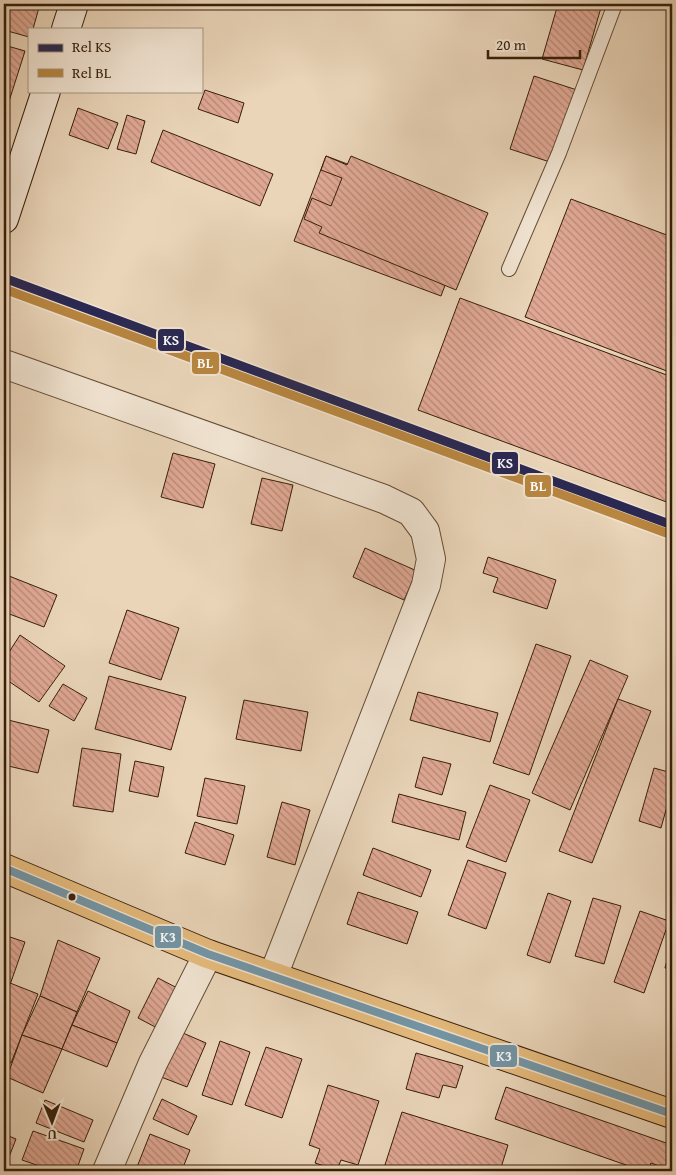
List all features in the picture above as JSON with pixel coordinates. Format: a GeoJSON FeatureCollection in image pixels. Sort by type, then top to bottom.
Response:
{"type":"FeatureCollection","features":[{"type":"Feature","properties":{"kind":"main road"},"geometry":{"type":"LineString","coordinates":[[4,868],[208,954],[672,1114]]}},
{"type":"Feature","properties":{"kind":"street"},"geometry":{"type":"LineString","coordinates":[[66,28],[74,4]]}},
{"type":"Feature","properties":{"kind":"street"},"geometry":{"type":"LineString","coordinates":[[4,219],[46,92]]}},
{"type":"Feature","properties":{"kind":"street"},"geometry":{"type":"LineString","coordinates":[[4,364],[384,499],[411,512],[425,531],[431,559],[426,585],[274,976]]}},
{"type":"Feature","properties":{"kind":"street"},"geometry":{"type":"LineString","coordinates":[[107,1171],[153,1063],[208,954]]}},
{"type":"Feature","properties":{"kind":"lane"},"geometry":{"type":"LineString","coordinates":[[509,269],[559,153],[615,4]]}},
{"type":"Feature","properties":{"kind":"building"},"geometry":{"type":"Polygon","coordinates":[[[4,4],[40,4],[33,28],[28,28],[28,37],[4,30],[4,4]]]}},
{"type":"Feature","properties":{"kind":"building"},"geometry":{"type":"Polygon","coordinates":[[[558,4],[602,4],[583,70],[542,59],[558,4]]]}},
{"type":"Feature","properties":{"kind":"building"},"geometry":{"type":"Polygon","coordinates":[[[4,45],[25,51],[5,114],[4,114],[4,45]]]}},
{"type":"Feature","properties":{"kind":"building"},"geometry":{"type":"Polygon","coordinates":[[[534,76],[577,90],[553,163],[510,149],[534,76]]]}},
{"type":"Feature","properties":{"kind":"building"},"geometry":{"type":"Polygon","coordinates":[[[205,90],[244,103],[238,123],[198,109],[205,90]]]}},
{"type":"Feature","properties":{"kind":"building"},"geometry":{"type":"Polygon","coordinates":[[[78,108],[118,123],[108,149],[69,135],[78,108]]]}},
{"type":"Feature","properties":{"kind":"building"},"geometry":{"type":"Polygon","coordinates":[[[127,115],[145,121],[136,154],[117,149],[127,115]]]}},
{"type":"Feature","properties":{"kind":"building"},"geometry":{"type":"Polygon","coordinates":[[[163,130],[273,174],[260,206],[151,162],[163,130]]]}},
{"type":"Feature","properties":{"kind":"building"},"geometry":{"type":"Polygon","coordinates":[[[326,156],[473,211],[441,296],[294,241],[326,156]]]}},
{"type":"Feature","properties":{"kind":"building"},"geometry":{"type":"Polygon","coordinates":[[[326,156],[347,165],[351,156],[488,213],[456,290],[319,233],[322,227],[304,219],[312,198],[331,206],[342,178],[321,170],[326,156]]]}},
{"type":"Feature","properties":{"kind":"building"},"geometry":{"type":"Polygon","coordinates":[[[571,199],[672,237],[672,373],[525,317],[571,199]]]}},
{"type":"Feature","properties":{"kind":"building"},"geometry":{"type":"Polygon","coordinates":[[[460,298],[672,377],[672,504],[418,410],[460,298]]]}},
{"type":"Feature","properties":{"kind":"building"},"geometry":{"type":"Polygon","coordinates":[[[173,453],[215,464],[203,508],[161,497],[173,453]]]}},
{"type":"Feature","properties":{"kind":"building"},"geometry":{"type":"Polygon","coordinates":[[[262,478],[293,485],[282,531],[251,524],[262,478]]]}},
{"type":"Feature","properties":{"kind":"building"},"geometry":{"type":"Polygon","coordinates":[[[365,548],[417,571],[404,600],[353,577],[365,548]]]}},
{"type":"Feature","properties":{"kind":"building"},"geometry":{"type":"Polygon","coordinates":[[[488,557],[556,580],[547,609],[493,592],[498,578],[483,573],[488,557]]]}},
{"type":"Feature","properties":{"kind":"building"},"geometry":{"type":"Polygon","coordinates":[[[4,574],[57,595],[44,627],[4,612],[4,574]]]}},
{"type":"Feature","properties":{"kind":"building"},"geometry":{"type":"Polygon","coordinates":[[[127,610],[179,628],[161,680],[109,663],[127,610]]]}},
{"type":"Feature","properties":{"kind":"building"},"geometry":{"type":"Polygon","coordinates":[[[20,635],[65,666],[39,702],[4,678],[4,660],[20,635]]]}},
{"type":"Feature","properties":{"kind":"building"},"geometry":{"type":"Polygon","coordinates":[[[536,644],[571,656],[529,775],[493,763],[536,644]]]}},
{"type":"Feature","properties":{"kind":"building"},"geometry":{"type":"Polygon","coordinates":[[[590,660],[628,676],[570,810],[532,793],[590,660]]]}},
{"type":"Feature","properties":{"kind":"building"},"geometry":{"type":"Polygon","coordinates":[[[109,676],[186,697],[171,750],[95,729],[109,676]]]}},
{"type":"Feature","properties":{"kind":"building"},"geometry":{"type":"Polygon","coordinates":[[[63,684],[87,698],[74,721],[49,706],[63,684]]]}},
{"type":"Feature","properties":{"kind":"building"},"geometry":{"type":"Polygon","coordinates":[[[418,692],[498,713],[490,742],[410,720],[418,692]]]}},
{"type":"Feature","properties":{"kind":"building"},"geometry":{"type":"Polygon","coordinates":[[[618,699],[651,711],[592,863],[559,851],[618,699]]]}},
{"type":"Feature","properties":{"kind":"building"},"geometry":{"type":"Polygon","coordinates":[[[244,700],[308,712],[301,751],[236,739],[244,700]]]}},
{"type":"Feature","properties":{"kind":"building"},"geometry":{"type":"Polygon","coordinates":[[[4,719],[49,730],[38,773],[4,765],[4,719]]]}},
{"type":"Feature","properties":{"kind":"building"},"geometry":{"type":"Polygon","coordinates":[[[82,748],[121,754],[113,812],[73,806],[82,748]]]}},
{"type":"Feature","properties":{"kind":"building"},"geometry":{"type":"Polygon","coordinates":[[[423,757],[451,764],[442,795],[415,787],[423,757]]]}},
{"type":"Feature","properties":{"kind":"building"},"geometry":{"type":"Polygon","coordinates":[[[135,761],[164,767],[158,797],[129,791],[135,761]]]}},
{"type":"Feature","properties":{"kind":"building"},"geometry":{"type":"Polygon","coordinates":[[[654,768],[672,773],[672,788],[661,828],[639,821],[654,768]]]}},
{"type":"Feature","properties":{"kind":"building"},"geometry":{"type":"Polygon","coordinates":[[[205,778],[245,786],[237,824],[197,816],[205,778]]]}},
{"type":"Feature","properties":{"kind":"building"},"geometry":{"type":"Polygon","coordinates":[[[490,785],[530,800],[506,862],[466,847],[490,785]]]}},
{"type":"Feature","properties":{"kind":"building"},"geometry":{"type":"Polygon","coordinates":[[[399,794],[466,812],[459,840],[392,822],[399,794]]]}},
{"type":"Feature","properties":{"kind":"building"},"geometry":{"type":"Polygon","coordinates":[[[282,802],[310,810],[295,865],[267,857],[282,802]]]}},
{"type":"Feature","properties":{"kind":"building"},"geometry":{"type":"Polygon","coordinates":[[[195,822],[234,835],[225,865],[185,853],[195,822]]]}},
{"type":"Feature","properties":{"kind":"building"},"geometry":{"type":"Polygon","coordinates":[[[373,848],[431,870],[421,897],[363,875],[373,848]]]}},
{"type":"Feature","properties":{"kind":"building"},"geometry":{"type":"Polygon","coordinates":[[[468,860],[506,873],[486,929],[448,915],[468,860]]]}},
{"type":"Feature","properties":{"kind":"building"},"geometry":{"type":"Polygon","coordinates":[[[358,892],[418,912],[407,944],[347,924],[358,892]]]}},
{"type":"Feature","properties":{"kind":"building"},"geometry":{"type":"Polygon","coordinates":[[[548,893],[571,901],[550,963],[527,955],[548,893]]]}},
{"type":"Feature","properties":{"kind":"building"},"geometry":{"type":"Polygon","coordinates":[[[593,898],[621,906],[604,964],[575,956],[593,898]]]}},
{"type":"Feature","properties":{"kind":"building"},"geometry":{"type":"Polygon","coordinates":[[[640,911],[669,921],[644,993],[614,982],[640,911]]]}},
{"type":"Feature","properties":{"kind":"building"},"geometry":{"type":"Polygon","coordinates":[[[4,935],[25,942],[4,1002],[4,935]]]}},
{"type":"Feature","properties":{"kind":"building"},"geometry":{"type":"Polygon","coordinates":[[[58,940],[100,958],[77,1012],[40,996],[58,940]]]}},
{"type":"Feature","properties":{"kind":"building"},"geometry":{"type":"Polygon","coordinates":[[[672,941],[672,970],[665,968],[672,941]]]}},
{"type":"Feature","properties":{"kind":"building"},"geometry":{"type":"Polygon","coordinates":[[[158,978],[181,990],[161,1030],[138,1018],[158,978]]]}},
{"type":"Feature","properties":{"kind":"building"},"geometry":{"type":"Polygon","coordinates":[[[10,983],[38,994],[11,1063],[4,1060],[4,1002],[10,983]]]}},
{"type":"Feature","properties":{"kind":"building"},"geometry":{"type":"Polygon","coordinates":[[[88,991],[130,1011],[117,1043],[72,1025],[88,991]]]}},
{"type":"Feature","properties":{"kind":"building"},"geometry":{"type":"Polygon","coordinates":[[[40,996],[77,1012],[62,1049],[22,1035],[40,996]]]}},
{"type":"Feature","properties":{"kind":"building"},"geometry":{"type":"Polygon","coordinates":[[[72,1025],[117,1043],[107,1067],[62,1049],[72,1025]]]}},
{"type":"Feature","properties":{"kind":"building"},"geometry":{"type":"Polygon","coordinates":[[[176,1030],[206,1043],[187,1087],[156,1075],[176,1030]]]}},
{"type":"Feature","properties":{"kind":"building"},"geometry":{"type":"Polygon","coordinates":[[[22,1035],[62,1049],[43,1093],[7,1077],[22,1035]]]}},
{"type":"Feature","properties":{"kind":"building"},"geometry":{"type":"Polygon","coordinates":[[[220,1041],[250,1052],[232,1105],[202,1095],[220,1041]]]}},
{"type":"Feature","properties":{"kind":"building"},"geometry":{"type":"Polygon","coordinates":[[[266,1047],[302,1059],[282,1118],[245,1105],[266,1047]]]}},
{"type":"Feature","properties":{"kind":"building"},"geometry":{"type":"Polygon","coordinates":[[[416,1053],[463,1066],[456,1088],[443,1085],[439,1098],[406,1089],[416,1053]]]}},
{"type":"Feature","properties":{"kind":"building"},"geometry":{"type":"Polygon","coordinates":[[[328,1085],[379,1101],[358,1165],[341,1160],[337,1170],[315,1163],[320,1149],[309,1145],[328,1085]]]}},
{"type":"Feature","properties":{"kind":"building"},"geometry":{"type":"Polygon","coordinates":[[[506,1087],[672,1145],[672,1171],[651,1163],[648,1171],[643,1171],[495,1119],[506,1087]]]}},
{"type":"Feature","properties":{"kind":"building"},"geometry":{"type":"Polygon","coordinates":[[[162,1099],[197,1116],[188,1135],[153,1119],[162,1099]]]}},
{"type":"Feature","properties":{"kind":"building"},"geometry":{"type":"Polygon","coordinates":[[[45,1100],[93,1120],[84,1142],[36,1123],[45,1100]]]}},
{"type":"Feature","properties":{"kind":"building"},"geometry":{"type":"Polygon","coordinates":[[[402,1112],[508,1145],[500,1171],[383,1171],[402,1112]]]}},
{"type":"Feature","properties":{"kind":"building"},"geometry":{"type":"Polygon","coordinates":[[[33,1131],[84,1149],[76,1171],[54,1171],[22,1160],[33,1131]]]}},
{"type":"Feature","properties":{"kind":"building"},"geometry":{"type":"Polygon","coordinates":[[[4,1134],[16,1139],[4,1170],[4,1134]]]}},
{"type":"Feature","properties":{"kind":"building"},"geometry":{"type":"Polygon","coordinates":[[[150,1134],[190,1150],[182,1170],[169,1165],[167,1171],[148,1171],[137,1167],[150,1134]]]}},
{"type":"Feature","properties":{"kind":"rail line","name":"KS"},"geometry":{"type":"LineString","coordinates":[[4,278],[672,525]]}},
{"type":"Feature","properties":{"kind":"rail line","name":"BL"},"geometry":{"type":"LineString","coordinates":[[4,289],[669,534]]}},
{"type":"Feature","properties":{"kind":"transit line","name":"K3"},"geometry":{"type":"LineString","coordinates":[[4,868],[208,954],[672,1114]]}}]}
